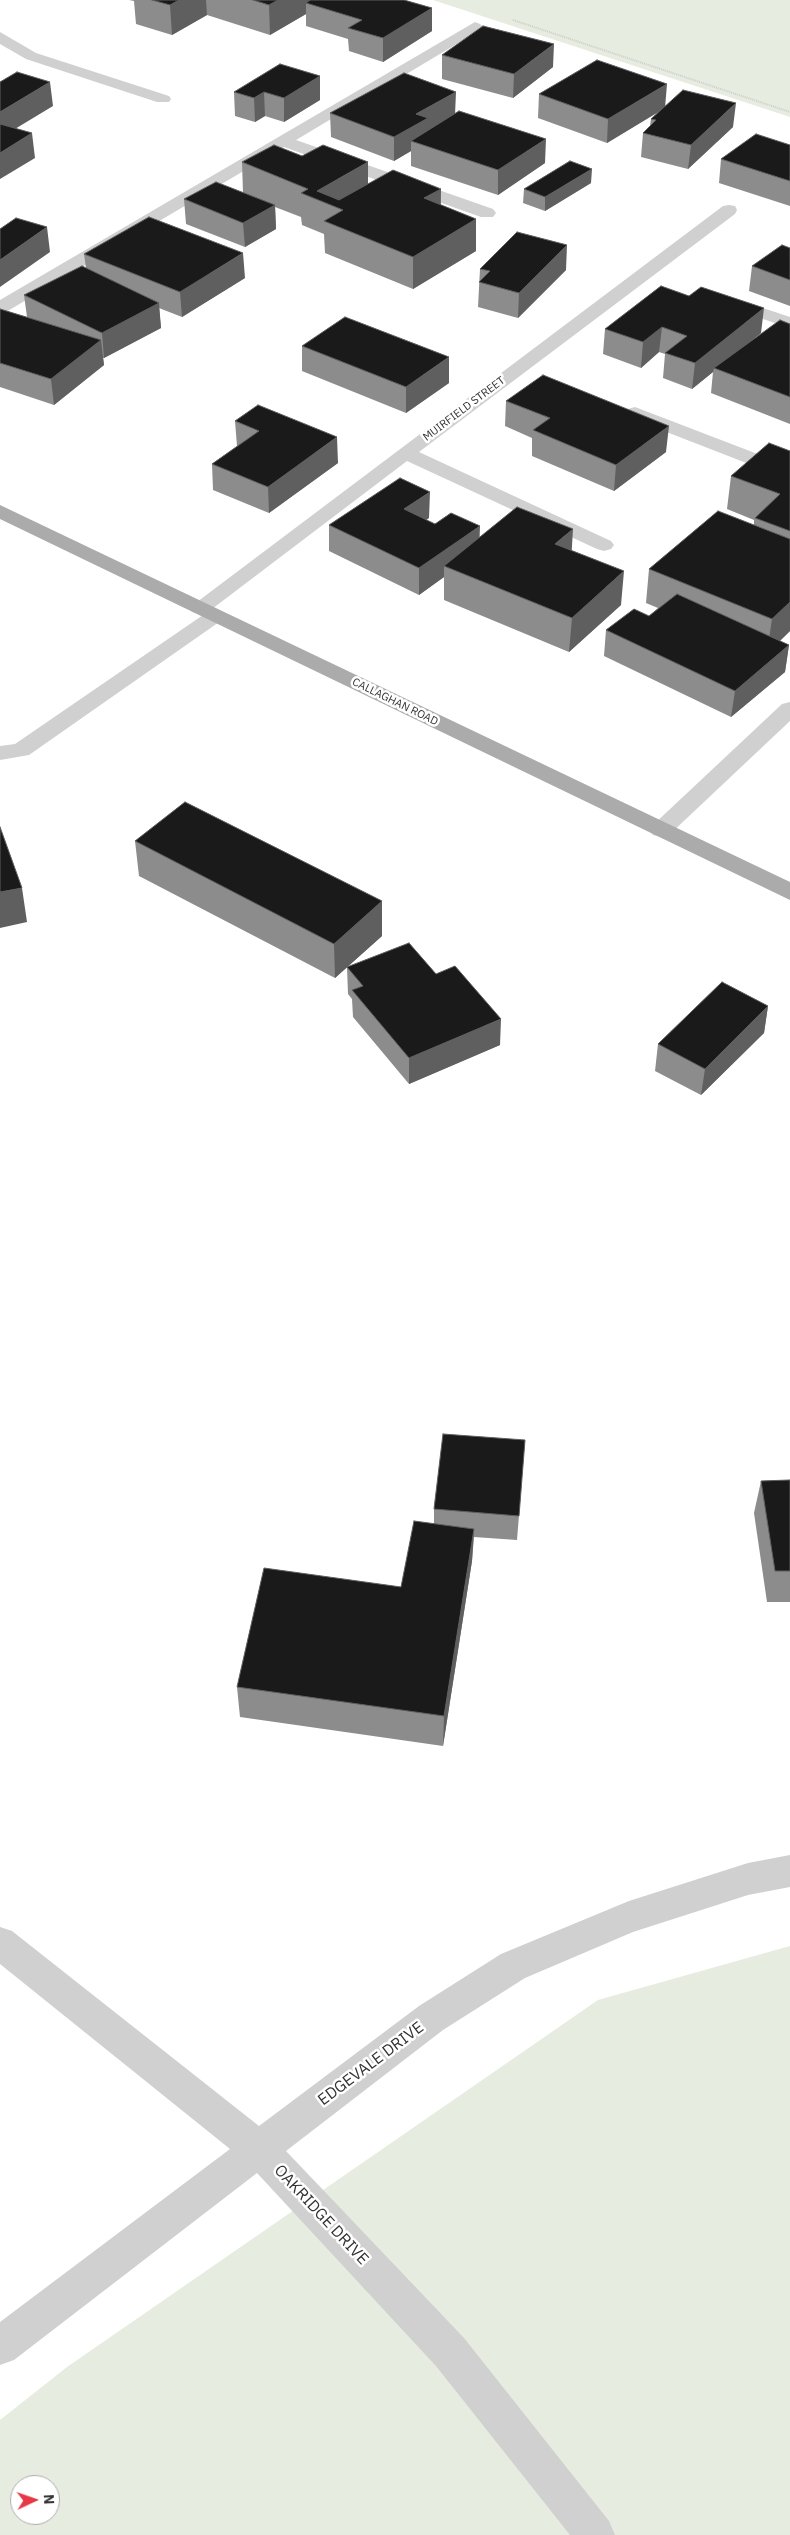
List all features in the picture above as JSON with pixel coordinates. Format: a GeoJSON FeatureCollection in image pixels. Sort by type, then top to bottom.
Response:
{"type":"FeatureCollection","features":[{"type":"Feature","properties":{"kind":"main road","name":"CALLAGHAN ROAD"},"geometry":{"type":"LineString","coordinates":[[0,511],[790,892]]}},
{"type":"Feature","properties":{"kind":"street"},"geometry":{"type":"LineString","coordinates":[[0,308],[475,27]]}},
{"type":"Feature","properties":{"kind":"street"},"geometry":{"type":"LineString","coordinates":[[0,38],[31,56],[162,99]]}},
{"type":"Feature","properties":{"kind":"street"},"geometry":{"type":"LineString","coordinates":[[284,141],[487,213]]}},
{"type":"Feature","properties":{"kind":"street","name":"MUIRFIELD STREET"},"geometry":{"type":"LineString","coordinates":[[0,753],[21,750],[207,612],[405,453],[730,210]]}},
{"type":"Feature","properties":{"kind":"street"},"geometry":{"type":"LineString","coordinates":[[760,312],[790,323]]}},
{"type":"Feature","properties":{"kind":"street"},"geometry":{"type":"LineString","coordinates":[[520,368],[538,375]]}},
{"type":"Feature","properties":{"kind":"street"},"geometry":{"type":"LineString","coordinates":[[622,408],[761,462]]}},
{"type":"Feature","properties":{"kind":"street"},"geometry":{"type":"LineString","coordinates":[[405,453],[604,545]]}},
{"type":"Feature","properties":{"kind":"street"},"geometry":{"type":"LineString","coordinates":[[661,830],[790,709]]}},
{"type":"Feature","properties":{"kind":"street","name":"EDGEVALE DRIVE"},"geometry":{"type":"LineString","coordinates":[[0,2346],[431,2018],[513,1966],[630,1917],[748,1879],[790,1871]]}},
{"type":"Feature","properties":{"kind":"street","name":"OAKRIDGE DRIVE"},"geometry":{"type":"LineString","coordinates":[[0,1943],[259,2149],[450,2352],[595,2535]]}},
{"type":"Feature","properties":{"kind":"path"},"geometry":{"type":"LineString","coordinates":[[505,18],[790,112]]}},
{"type":"Feature","properties":{"kind":"shaded area"},"geometry":{"type":"Polygon","coordinates":[[[433,0],[790,0],[790,117],[433,0]]]}},
{"type":"Feature","properties":{"kind":"shaded area"},"geometry":{"type":"Polygon","coordinates":[[[790,1946],[790,2535],[0,2535],[0,2420],[67,2367],[598,2000],[790,1946]]]}},
{"type":"Feature","properties":{"kind":"building"},"geometry":{"type":"Polygon","coordinates":[[[152,0],[179,0],[170,5],[152,0]]]}},
{"type":"Feature","properties":{"kind":"building"},"geometry":{"type":"Polygon","coordinates":[[[253,0],[278,0],[269,5],[253,0]]]}},
{"type":"Feature","properties":{"kind":"building"},"geometry":{"type":"Polygon","coordinates":[[[310,0],[404,0],[432,8],[383,38],[348,28],[362,20],[306,3],[310,0]]]}},
{"type":"Feature","properties":{"kind":"building"},"geometry":{"type":"Polygon","coordinates":[[[483,26],[554,44],[514,74],[442,55],[483,26]]]}},
{"type":"Feature","properties":{"kind":"building"},"geometry":{"type":"Polygon","coordinates":[[[597,60],[667,84],[608,119],[539,94],[597,60]]]}},
{"type":"Feature","properties":{"kind":"building"},"geometry":{"type":"Polygon","coordinates":[[[280,64],[320,76],[284,98],[264,92],[254,98],[234,92],[280,64]]]}},
{"type":"Feature","properties":{"kind":"building"},"geometry":{"type":"Polygon","coordinates":[[[17,72],[50,82],[0,112],[0,82],[17,72]]]}},
{"type":"Feature","properties":{"kind":"building"},"geometry":{"type":"Polygon","coordinates":[[[404,73],[456,92],[416,114],[428,118],[394,137],[330,113],[404,73]]]}},
{"type":"Feature","properties":{"kind":"building"},"geometry":{"type":"Polygon","coordinates":[[[683,90],[736,103],[691,145],[643,133],[656,120],[651,119],[683,90]]]}},
{"type":"Feature","properties":{"kind":"building"},"geometry":{"type":"Polygon","coordinates":[[[459,111],[546,139],[498,170],[411,141],[459,111]]]}},
{"type":"Feature","properties":{"kind":"building"},"geometry":{"type":"Polygon","coordinates":[[[0,124],[32,133],[0,153],[0,124]]]}},
{"type":"Feature","properties":{"kind":"building"},"geometry":{"type":"Polygon","coordinates":[[[756,134],[790,145],[790,181],[721,159],[756,134]]]}},
{"type":"Feature","properties":{"kind":"building"},"geometry":{"type":"Polygon","coordinates":[[[274,145],[302,156],[323,145],[368,162],[317,191],[339,200],[393,170],[441,189],[424,198],[476,219],[413,257],[324,221],[343,210],[301,193],[308,189],[242,162],[274,145]]]}},
{"type":"Feature","properties":{"kind":"building"},"geometry":{"type":"Polygon","coordinates":[[[570,161],[592,169],[545,197],[524,189],[570,161]]]}},
{"type":"Feature","properties":{"kind":"building"},"geometry":{"type":"Polygon","coordinates":[[[216,182],[275,205],[243,223],[184,199],[216,182]]]}},
{"type":"Feature","properties":{"kind":"building"},"geometry":{"type":"Polygon","coordinates":[[[149,217],[243,253],[180,292],[84,254],[149,217]]]}},
{"type":"Feature","properties":{"kind":"building"},"geometry":{"type":"Polygon","coordinates":[[[16,218],[47,227],[0,260],[0,229],[16,218]]]}},
{"type":"Feature","properties":{"kind":"building"},"geometry":{"type":"Polygon","coordinates":[[[517,232],[567,245],[519,293],[479,282],[490,271],[480,269],[517,232]]]}},
{"type":"Feature","properties":{"kind":"building"},"geometry":{"type":"Polygon","coordinates":[[[782,245],[790,248],[790,280],[752,266],[782,245]]]}},
{"type":"Feature","properties":{"kind":"building"},"geometry":{"type":"Polygon","coordinates":[[[82,266],[159,303],[102,333],[24,295],[82,266]]]}},
{"type":"Feature","properties":{"kind":"building"},"geometry":{"type":"Polygon","coordinates":[[[661,286],[689,296],[701,287],[764,308],[695,363],[665,353],[687,336],[662,327],[643,342],[605,329],[661,286]]]}},
{"type":"Feature","properties":{"kind":"building"},"geometry":{"type":"Polygon","coordinates":[[[0,309],[101,340],[51,379],[0,363],[0,309]]]}},
{"type":"Feature","properties":{"kind":"building"},"geometry":{"type":"Polygon","coordinates":[[[345,317],[449,357],[406,387],[302,346],[345,317]]]}},
{"type":"Feature","properties":{"kind":"building"},"geometry":{"type":"Polygon","coordinates":[[[780,320],[790,324],[790,397],[714,368],[780,320]]]}},
{"type":"Feature","properties":{"kind":"building"},"geometry":{"type":"Polygon","coordinates":[[[543,375],[669,426],[616,465],[533,430],[550,418],[506,401],[543,375]]]}},
{"type":"Feature","properties":{"kind":"building"},"geometry":{"type":"Polygon","coordinates":[[[258,405],[337,437],[268,487],[212,464],[259,431],[235,421],[258,405]]]}},
{"type":"Feature","properties":{"kind":"building"},"geometry":{"type":"Polygon","coordinates":[[[769,443],[790,451],[790,531],[755,518],[780,494],[731,476],[769,443]]]}},
{"type":"Feature","properties":{"kind":"building"},"geometry":{"type":"Polygon","coordinates":[[[400,478],[430,492],[404,509],[435,524],[451,513],[480,526],[419,568],[329,525],[400,478]]]}},
{"type":"Feature","properties":{"kind":"building"},"geometry":{"type":"Polygon","coordinates":[[[517,507],[573,529],[555,544],[624,571],[572,618],[444,566],[517,507]]]}},
{"type":"Feature","properties":{"kind":"building"},"geometry":{"type":"Polygon","coordinates":[[[718,511],[790,539],[790,602],[772,619],[649,569],[718,511]]]}},
{"type":"Feature","properties":{"kind":"building"},"geometry":{"type":"Polygon","coordinates":[[[677,594],[789,645],[735,691],[606,630],[634,609],[649,616],[677,594]]]}},
{"type":"Feature","properties":{"kind":"building"},"geometry":{"type":"Polygon","coordinates":[[[185,802],[382,901],[334,944],[135,841],[185,802]]]}},
{"type":"Feature","properties":{"kind":"building"},"geometry":{"type":"Polygon","coordinates":[[[0,827],[22,888],[0,892],[0,827]]]}},
{"type":"Feature","properties":{"kind":"building"},"geometry":{"type":"Polygon","coordinates":[[[409,943],[436,974],[455,966],[501,1019],[409,1058],[352,990],[363,986],[347,967],[409,943]]]}},
{"type":"Feature","properties":{"kind":"building"},"geometry":{"type":"Polygon","coordinates":[[[722,982],[768,1006],[705,1069],[658,1044],[722,982]]]}},
{"type":"Feature","properties":{"kind":"building"},"geometry":{"type":"Polygon","coordinates":[[[443,1434],[525,1440],[519,1516],[434,1509],[443,1434]]]}},
{"type":"Feature","properties":{"kind":"building"},"geometry":{"type":"Polygon","coordinates":[[[790,1480],[790,1571],[775,1571],[761,1481],[790,1480]]]}},
{"type":"Feature","properties":{"kind":"building"},"geometry":{"type":"Polygon","coordinates":[[[414,1521],[474,1529],[444,1716],[237,1687],[264,1568],[401,1587],[414,1521]]]}}]}
